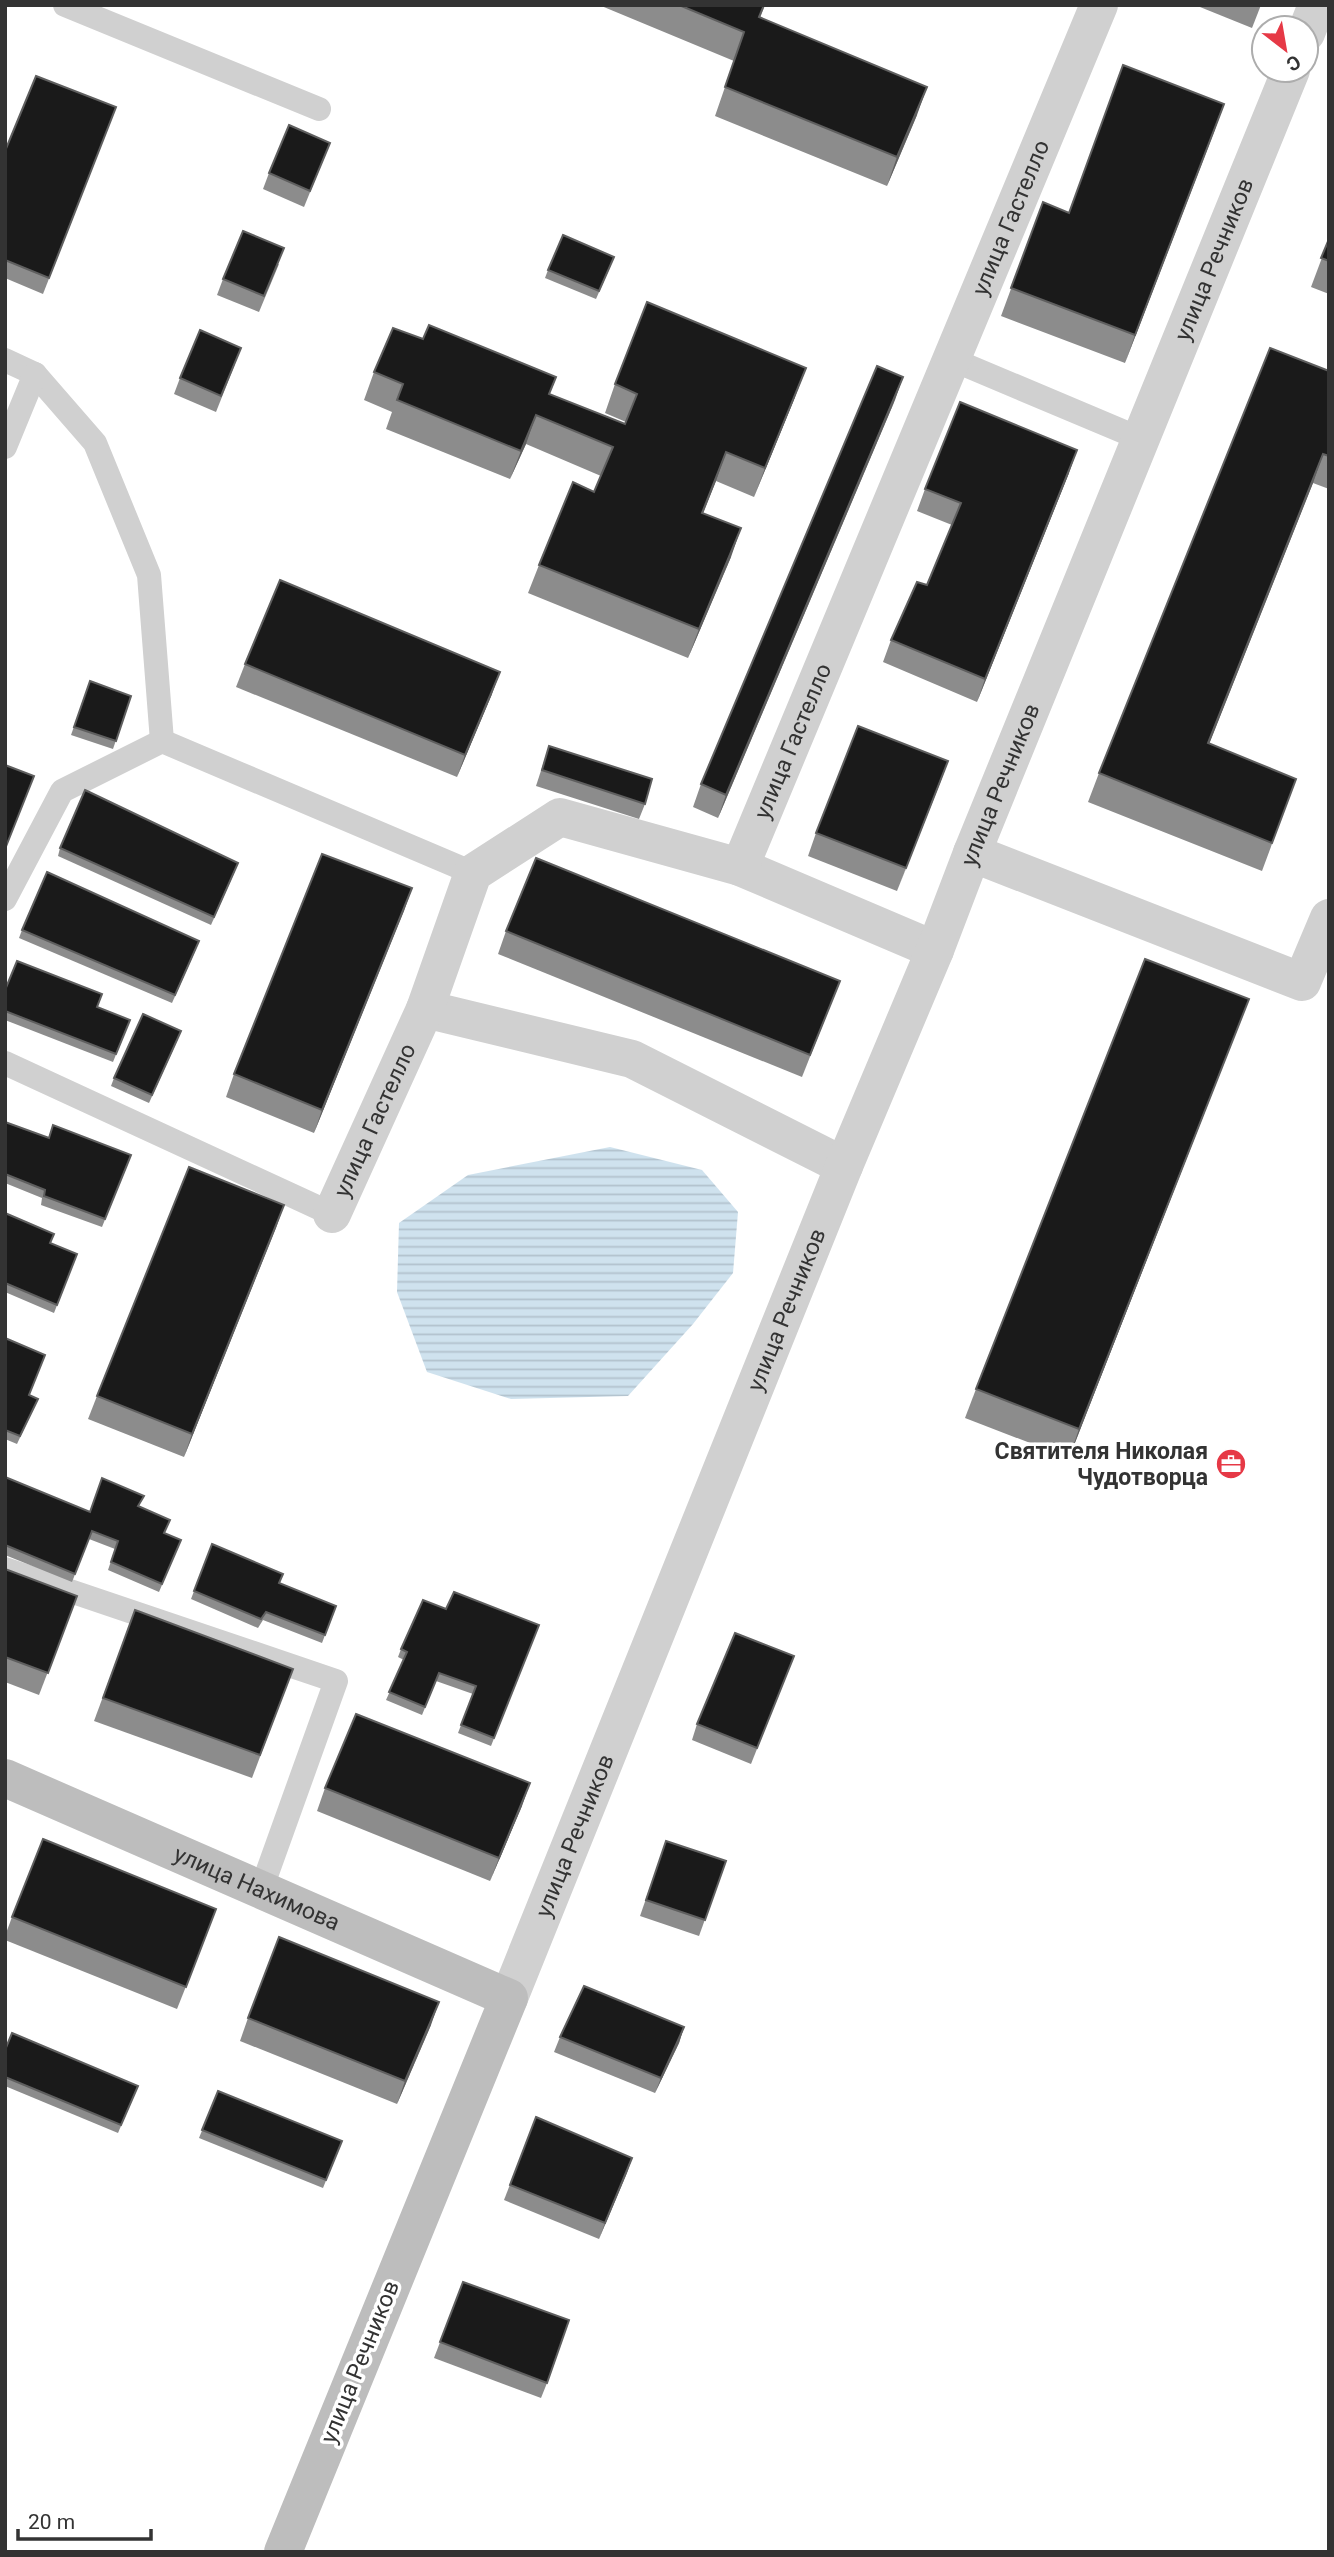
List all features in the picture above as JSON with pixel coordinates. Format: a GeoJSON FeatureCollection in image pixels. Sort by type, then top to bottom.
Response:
{"type":"FeatureCollection","features":[{"type":"Feature","properties":{"kind":"street","name":"улица Гастелло"},"geometry":{"type":"LineString","coordinates":[[740,867],[1099,5]]}},
{"type":"Feature","properties":{"kind":"street","name":"улица Речников"},"geometry":{"type":"LineString","coordinates":[[283,2552],[1285,84]]}},
{"type":"Feature","properties":{"kind":"street"},"geometry":{"type":"LineString","coordinates":[[473,873],[560,817],[740,867],[935,950]]}},
{"type":"Feature","properties":{"kind":"street"},"geometry":{"type":"LineString","coordinates":[[972,853],[1302,982],[1329,918]]}},
{"type":"Feature","properties":{"kind":"street","name":"улица Гастелло"},"geometry":{"type":"LineString","coordinates":[[332,1214],[425,1009],[473,873]]}},
{"type":"Feature","properties":{"kind":"street"},"geometry":{"type":"LineString","coordinates":[[425,1009],[632,1059],[844,1166]]}},
{"type":"Feature","properties":{"kind":"street","name":"улица Нахимова"},"geometry":{"type":"LineString","coordinates":[[5,1778],[509,1998]]}},
{"type":"Feature","properties":{"kind":"lane"},"geometry":{"type":"LineString","coordinates":[[65,5],[319,109]]}},
{"type":"Feature","properties":{"kind":"lane"},"geometry":{"type":"LineString","coordinates":[[951,359],[1141,439]]}},
{"type":"Feature","properties":{"kind":"lane"},"geometry":{"type":"LineString","coordinates":[[5,360],[35,374],[95,443],[149,575],[162,741]]}},
{"type":"Feature","properties":{"kind":"lane"},"geometry":{"type":"LineString","coordinates":[[5,447],[35,374]]}},
{"type":"Feature","properties":{"kind":"lane"},"geometry":{"type":"LineString","coordinates":[[5,899],[62,791],[162,741],[473,873]]}},
{"type":"Feature","properties":{"kind":"lane"},"geometry":{"type":"LineString","coordinates":[[5,1063],[332,1214]]}},
{"type":"Feature","properties":{"kind":"lane"},"geometry":{"type":"LineString","coordinates":[[5,1569],[336,1681],[261,1890]]}},
{"type":"Feature","properties":{"kind":"water"},"geometry":{"type":"Polygon","coordinates":[[[610,1147],[702,1170],[738,1212],[733,1273],[693,1324],[628,1396],[511,1399],[427,1372],[397,1292],[399,1223],[468,1175],[610,1147]]]}},
{"type":"Feature","properties":{"kind":"building"},"geometry":{"type":"Polygon","coordinates":[[[679,5],[764,5],[759,17],[927,87],[897,157],[725,87],[744,32],[679,5]]]}},
{"type":"Feature","properties":{"kind":"building"},"geometry":{"type":"Polygon","coordinates":[[[1123,65],[1224,104],[1135,335],[1011,288],[1043,202],[1069,213],[1123,65]]]}},
{"type":"Feature","properties":{"kind":"building"},"geometry":{"type":"Polygon","coordinates":[[[36,76],[116,107],[49,278],[5,260],[5,151],[36,76]]]}},
{"type":"Feature","properties":{"kind":"building"},"geometry":{"type":"Polygon","coordinates":[[[289,125],[330,143],[310,191],[269,173],[289,125]]]}},
{"type":"Feature","properties":{"kind":"building"},"geometry":{"type":"Polygon","coordinates":[[[243,231],[284,248],[264,296],[223,279],[243,231]]]}},
{"type":"Feature","properties":{"kind":"building"},"geometry":{"type":"Polygon","coordinates":[[[563,235],[614,257],[599,291],[548,270],[563,235]]]}},
{"type":"Feature","properties":{"kind":"building"},"geometry":{"type":"Polygon","coordinates":[[[1329,239],[1329,261],[1321,258],[1329,239]]]}},
{"type":"Feature","properties":{"kind":"building"},"geometry":{"type":"Polygon","coordinates":[[[647,302],[806,368],[765,468],[726,452],[702,513],[741,528],[699,629],[539,565],[573,482],[594,492],[613,447],[536,415],[521,451],[397,400],[403,384],[374,372],[393,328],[423,339],[429,325],[556,377],[549,394],[625,424],[637,394],[615,384],[647,302]]]}},
{"type":"Feature","properties":{"kind":"building"},"geometry":{"type":"Polygon","coordinates":[[[200,330],[241,348],[221,396],[180,378],[200,330]]]}},
{"type":"Feature","properties":{"kind":"building"},"geometry":{"type":"Polygon","coordinates":[[[1270,348],[1329,371],[1329,456],[1323,454],[1208,743],[1296,779],[1272,843],[1099,773],[1270,348]]]}},
{"type":"Feature","properties":{"kind":"building"},"geometry":{"type":"Polygon","coordinates":[[[877,366],[903,377],[726,795],[701,784],[877,366]]]}},
{"type":"Feature","properties":{"kind":"building"},"geometry":{"type":"Polygon","coordinates":[[[960,402],[1077,450],[985,679],[891,640],[917,582],[927,585],[961,503],[925,489],[960,402]]]}},
{"type":"Feature","properties":{"kind":"building"},"geometry":{"type":"Polygon","coordinates":[[[280,580],[500,672],[465,755],[245,664],[280,580]]]}},
{"type":"Feature","properties":{"kind":"building"},"geometry":{"type":"Polygon","coordinates":[[[90,681],[131,696],[116,741],[74,727],[90,681]]]}},
{"type":"Feature","properties":{"kind":"building"},"geometry":{"type":"Polygon","coordinates":[[[858,726],[948,761],[906,868],[816,833],[858,726]]]}},
{"type":"Feature","properties":{"kind":"building"},"geometry":{"type":"Polygon","coordinates":[[[549,746],[652,779],[645,804],[542,770],[549,746]]]}},
{"type":"Feature","properties":{"kind":"building"},"geometry":{"type":"Polygon","coordinates":[[[5,765],[34,776],[5,849],[5,765]]]}},
{"type":"Feature","properties":{"kind":"building"},"geometry":{"type":"Polygon","coordinates":[[[85,790],[238,863],[214,917],[60,848],[85,790]]]}},
{"type":"Feature","properties":{"kind":"building"},"geometry":{"type":"Polygon","coordinates":[[[322,854],[412,888],[322,1110],[234,1074],[322,854]]]}},
{"type":"Feature","properties":{"kind":"building"},"geometry":{"type":"Polygon","coordinates":[[[536,858],[840,981],[810,1055],[506,931],[536,858]]]}},
{"type":"Feature","properties":{"kind":"building"},"geometry":{"type":"Polygon","coordinates":[[[47,872],[199,941],[175,995],[22,930],[47,872]]]}},
{"type":"Feature","properties":{"kind":"building"},"geometry":{"type":"Polygon","coordinates":[[[1145,959],[1249,999],[1079,1429],[976,1389],[1145,959]]]}},
{"type":"Feature","properties":{"kind":"building"},"geometry":{"type":"Polygon","coordinates":[[[17,961],[102,994],[97,1007],[130,1020],[116,1054],[5,1011],[5,990],[17,961]]]}},
{"type":"Feature","properties":{"kind":"building"},"geometry":{"type":"Polygon","coordinates":[[[143,1014],[181,1031],[152,1095],[114,1078],[143,1014]]]}},
{"type":"Feature","properties":{"kind":"building"},"geometry":{"type":"Polygon","coordinates":[[[5,1122],[49,1138],[53,1125],[131,1155],[105,1219],[44,1196],[45,1190],[5,1174],[5,1122]]]}},
{"type":"Feature","properties":{"kind":"building"},"geometry":{"type":"Polygon","coordinates":[[[189,1167],[284,1205],[192,1434],[97,1396],[189,1167]]]}},
{"type":"Feature","properties":{"kind":"building"},"geometry":{"type":"Polygon","coordinates":[[[5,1213],[54,1234],[50,1243],[77,1254],[57,1305],[5,1283],[5,1213]]]}},
{"type":"Feature","properties":{"kind":"building"},"geometry":{"type":"Polygon","coordinates":[[[5,1338],[45,1355],[29,1395],[38,1399],[20,1436],[5,1430],[5,1338]]]}},
{"type":"Feature","properties":{"kind":"building"},"geometry":{"type":"Polygon","coordinates":[[[5,1477],[90,1512],[102,1478],[144,1496],[138,1506],[170,1520],[164,1533],[181,1540],[162,1584],[111,1562],[118,1541],[92,1531],[75,1574],[5,1545],[5,1477]]]}},
{"type":"Feature","properties":{"kind":"building"},"geometry":{"type":"Polygon","coordinates":[[[212,1544],[283,1574],[279,1583],[336,1606],[325,1635],[266,1612],[261,1619],[194,1591],[212,1544]]]}},
{"type":"Feature","properties":{"kind":"building"},"geometry":{"type":"Polygon","coordinates":[[[5,1569],[77,1596],[48,1673],[5,1657],[5,1569]]]}},
{"type":"Feature","properties":{"kind":"building"},"geometry":{"type":"Polygon","coordinates":[[[454,1592],[539,1625],[494,1738],[461,1725],[476,1686],[439,1673],[425,1707],[389,1692],[407,1652],[401,1649],[423,1600],[446,1609],[454,1592]]]}},
{"type":"Feature","properties":{"kind":"building"},"geometry":{"type":"Polygon","coordinates":[[[135,1610],[293,1669],[260,1755],[103,1698],[135,1610]]]}},
{"type":"Feature","properties":{"kind":"building"},"geometry":{"type":"Polygon","coordinates":[[[735,1633],[794,1656],[757,1748],[697,1724],[735,1633]]]}},
{"type":"Feature","properties":{"kind":"building"},"geometry":{"type":"Polygon","coordinates":[[[356,1714],[530,1783],[499,1858],[325,1788],[356,1714]]]}},
{"type":"Feature","properties":{"kind":"building"},"geometry":{"type":"Polygon","coordinates":[[[43,1839],[216,1909],[186,1987],[12,1917],[43,1839]]]}},
{"type":"Feature","properties":{"kind":"building"},"geometry":{"type":"Polygon","coordinates":[[[666,1841],[726,1861],[705,1920],[646,1900],[666,1841]]]}},
{"type":"Feature","properties":{"kind":"building"},"geometry":{"type":"Polygon","coordinates":[[[279,1937],[439,2002],[405,2081],[248,2018],[279,1937]]]}},
{"type":"Feature","properties":{"kind":"building"},"geometry":{"type":"Polygon","coordinates":[[[584,1986],[684,2027],[661,2078],[560,2037],[584,1986]]]}},
{"type":"Feature","properties":{"kind":"building"},"geometry":{"type":"Polygon","coordinates":[[[12,2033],[138,2086],[121,2125],[5,2077],[5,2050],[12,2033]]]}},
{"type":"Feature","properties":{"kind":"building"},"geometry":{"type":"Polygon","coordinates":[[[218,2091],[342,2141],[326,2180],[202,2130],[218,2091]]]}},
{"type":"Feature","properties":{"kind":"building"},"geometry":{"type":"Polygon","coordinates":[[[536,2117],[632,2158],[605,2223],[510,2185],[536,2117]]]}},
{"type":"Feature","properties":{"kind":"building"},"geometry":{"type":"Polygon","coordinates":[[[463,2282],[569,2320],[547,2383],[440,2342],[463,2282]]]}},
{"type":"Feature","properties":{"kind":"place","name":"Святителя Николая Чудотворца"},"geometry":{"type":"Point","coordinates":[1231,1464]}}]}
